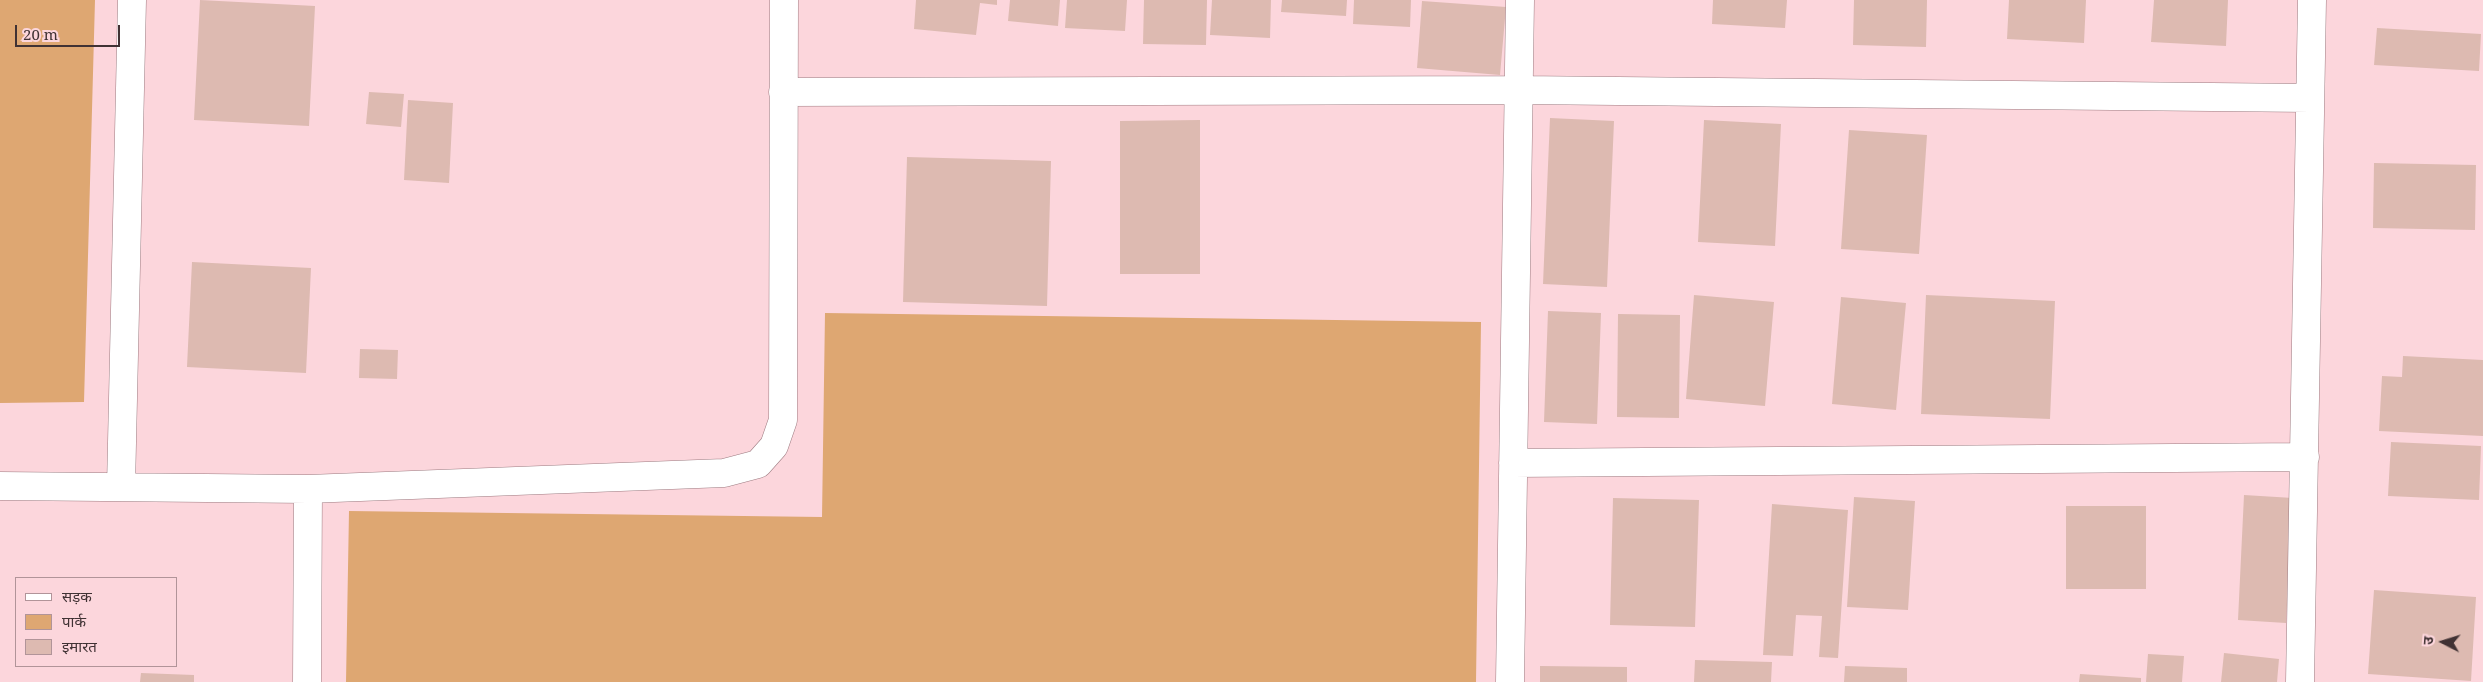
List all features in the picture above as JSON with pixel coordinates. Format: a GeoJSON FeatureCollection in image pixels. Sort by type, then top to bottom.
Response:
{"type":"FeatureCollection","features":[{"type":"Feature","properties":{"kind":"street"},"geometry":{"type":"LineString","coordinates":[[121,487],[132,0]]}},
{"type":"Feature","properties":{"kind":"street"},"geometry":{"type":"LineString","coordinates":[[0,486],[308,489],[724,473],[758,464],[774,446],[782,420],[784,0]]}},
{"type":"Feature","properties":{"kind":"street"},"geometry":{"type":"LineString","coordinates":[[1510,682],[1520,0]]}},
{"type":"Feature","properties":{"kind":"street"},"geometry":{"type":"LineString","coordinates":[[2300,682],[2312,0]]}},
{"type":"Feature","properties":{"kind":"street"},"geometry":{"type":"LineString","coordinates":[[783,92],[1519,90],[2310,98]]}},
{"type":"Feature","properties":{"kind":"street"},"geometry":{"type":"LineString","coordinates":[[1513,463],[2305,458]]}},
{"type":"Feature","properties":{"kind":"street"},"geometry":{"type":"LineString","coordinates":[[307,682],[308,489]]}},
{"type":"Feature","properties":{"kind":"green space"},"geometry":{"type":"Polygon","coordinates":[[[0,0],[95,0],[84,402],[0,403],[0,0]]]}},
{"type":"Feature","properties":{"kind":"green space"},"geometry":{"type":"Polygon","coordinates":[[[825,313],[1481,322],[1476,682],[346,682],[349,511],[822,517],[825,313]]]}},
{"type":"Feature","properties":{"kind":"building"},"geometry":{"type":"Polygon","coordinates":[[[200,0],[315,6],[309,126],[194,120],[200,0]]]}},
{"type":"Feature","properties":{"kind":"building"},"geometry":{"type":"Polygon","coordinates":[[[916,0],[997,0],[997,5],[980,3],[976,35],[914,29],[916,0]]]}},
{"type":"Feature","properties":{"kind":"building"},"geometry":{"type":"Polygon","coordinates":[[[1010,0],[1060,0],[1058,26],[1008,21],[1010,0]]]}},
{"type":"Feature","properties":{"kind":"building"},"geometry":{"type":"Polygon","coordinates":[[[1067,0],[1127,0],[1125,31],[1065,28],[1067,0]]]}},
{"type":"Feature","properties":{"kind":"building"},"geometry":{"type":"Polygon","coordinates":[[[1144,0],[1207,0],[1206,45],[1143,44],[1144,0]]]}},
{"type":"Feature","properties":{"kind":"building"},"geometry":{"type":"Polygon","coordinates":[[[1212,0],[1271,0],[1270,38],[1210,35],[1212,0]]]}},
{"type":"Feature","properties":{"kind":"building"},"geometry":{"type":"Polygon","coordinates":[[[1282,0],[1347,0],[1346,16],[1281,12],[1282,0]]]}},
{"type":"Feature","properties":{"kind":"building"},"geometry":{"type":"Polygon","coordinates":[[[1354,0],[1411,0],[1410,27],[1353,24],[1354,0]]]}},
{"type":"Feature","properties":{"kind":"building"},"geometry":{"type":"Polygon","coordinates":[[[1713,0],[1787,0],[1785,28],[1712,24],[1713,0]]]}},
{"type":"Feature","properties":{"kind":"building"},"geometry":{"type":"Polygon","coordinates":[[[1854,0],[1927,0],[1926,47],[1853,45],[1854,0]]]}},
{"type":"Feature","properties":{"kind":"building"},"geometry":{"type":"Polygon","coordinates":[[[2009,0],[2086,0],[2084,43],[2007,39],[2009,0]]]}},
{"type":"Feature","properties":{"kind":"building"},"geometry":{"type":"Polygon","coordinates":[[[2154,0],[2228,0],[2226,46],[2151,42],[2154,0]]]}},
{"type":"Feature","properties":{"kind":"building"},"geometry":{"type":"Polygon","coordinates":[[[1422,1],[1506,7],[1500,75],[1417,68],[1422,1]]]}},
{"type":"Feature","properties":{"kind":"building"},"geometry":{"type":"Polygon","coordinates":[[[2377,28],[2481,34],[2479,71],[2374,65],[2377,28]]]}},
{"type":"Feature","properties":{"kind":"building"},"geometry":{"type":"Polygon","coordinates":[[[369,92],[404,94],[401,127],[366,124],[369,92]]]}},
{"type":"Feature","properties":{"kind":"building"},"geometry":{"type":"Polygon","coordinates":[[[408,100],[453,103],[449,183],[404,180],[408,100]]]}},
{"type":"Feature","properties":{"kind":"building"},"geometry":{"type":"Polygon","coordinates":[[[1550,118],[1614,121],[1607,287],[1543,284],[1550,118]]]}},
{"type":"Feature","properties":{"kind":"building"},"geometry":{"type":"Polygon","coordinates":[[[1200,120],[1200,274],[1120,274],[1120,121],[1200,120]]]}},
{"type":"Feature","properties":{"kind":"building"},"geometry":{"type":"Polygon","coordinates":[[[1704,120],[1781,124],[1775,246],[1698,242],[1704,120]]]}},
{"type":"Feature","properties":{"kind":"building"},"geometry":{"type":"Polygon","coordinates":[[[1849,130],[1927,135],[1919,254],[1841,249],[1849,130]]]}},
{"type":"Feature","properties":{"kind":"building"},"geometry":{"type":"Polygon","coordinates":[[[907,157],[1051,161],[1047,306],[903,302],[907,157]]]}},
{"type":"Feature","properties":{"kind":"building"},"geometry":{"type":"Polygon","coordinates":[[[2374,163],[2476,165],[2475,230],[2373,228],[2374,163]]]}},
{"type":"Feature","properties":{"kind":"building"},"geometry":{"type":"Polygon","coordinates":[[[192,262],[311,268],[306,373],[187,367],[192,262]]]}},
{"type":"Feature","properties":{"kind":"building"},"geometry":{"type":"Polygon","coordinates":[[[1694,295],[1774,302],[1765,406],[1686,399],[1694,295]]]}},
{"type":"Feature","properties":{"kind":"building"},"geometry":{"type":"Polygon","coordinates":[[[1926,295],[2055,301],[2050,419],[1921,414],[1926,295]]]}},
{"type":"Feature","properties":{"kind":"building"},"geometry":{"type":"Polygon","coordinates":[[[1841,297],[1906,303],[1896,410],[1832,404],[1841,297]]]}},
{"type":"Feature","properties":{"kind":"building"},"geometry":{"type":"Polygon","coordinates":[[[1548,311],[1601,313],[1597,424],[1544,422],[1548,311]]]}},
{"type":"Feature","properties":{"kind":"building"},"geometry":{"type":"Polygon","coordinates":[[[1618,314],[1680,315],[1679,418],[1617,417],[1618,314]]]}},
{"type":"Feature","properties":{"kind":"building"},"geometry":{"type":"Polygon","coordinates":[[[360,349],[398,350],[397,379],[359,378],[360,349]]]}},
{"type":"Feature","properties":{"kind":"building"},"geometry":{"type":"Polygon","coordinates":[[[2403,356],[2483,360],[2483,436],[2379,431],[2382,376],[2402,377],[2403,356]]]}},
{"type":"Feature","properties":{"kind":"building"},"geometry":{"type":"Polygon","coordinates":[[[2391,442],[2481,446],[2479,500],[2388,496],[2391,442]]]}},
{"type":"Feature","properties":{"kind":"building"},"geometry":{"type":"Polygon","coordinates":[[[2244,495],[2293,498],[2286,623],[2238,620],[2244,495]]]}},
{"type":"Feature","properties":{"kind":"building"},"geometry":{"type":"Polygon","coordinates":[[[1854,497],[1915,501],[1908,610],[1847,607],[1854,497]]]}},
{"type":"Feature","properties":{"kind":"building"},"geometry":{"type":"Polygon","coordinates":[[[1613,498],[1699,500],[1695,627],[1610,625],[1613,498]]]}},
{"type":"Feature","properties":{"kind":"building"},"geometry":{"type":"Polygon","coordinates":[[[1772,504],[1848,510],[1838,658],[1819,657],[1822,616],[1796,615],[1793,656],[1763,655],[1772,504]]]}},
{"type":"Feature","properties":{"kind":"building"},"geometry":{"type":"Polygon","coordinates":[[[2066,506],[2146,506],[2146,589],[2066,589],[2066,506]]]}},
{"type":"Feature","properties":{"kind":"building"},"geometry":{"type":"Polygon","coordinates":[[[2374,590],[2476,597],[2471,681],[2368,674],[2374,590]]]}},
{"type":"Feature","properties":{"kind":"building"},"geometry":{"type":"Polygon","coordinates":[[[2224,653],[2279,659],[2277,682],[2221,682],[2224,653]]]}},
{"type":"Feature","properties":{"kind":"building"},"geometry":{"type":"Polygon","coordinates":[[[2148,654],[2184,656],[2182,682],[2146,682],[2148,654]]]}},
{"type":"Feature","properties":{"kind":"building"},"geometry":{"type":"Polygon","coordinates":[[[1695,660],[1772,662],[1771,682],[1694,682],[1695,660]]]}},
{"type":"Feature","properties":{"kind":"building"},"geometry":{"type":"Polygon","coordinates":[[[1540,666],[1627,667],[1627,682],[1540,682],[1540,666]]]}},
{"type":"Feature","properties":{"kind":"building"},"geometry":{"type":"Polygon","coordinates":[[[1845,666],[1907,668],[1907,682],[1844,682],[1845,666]]]}},
{"type":"Feature","properties":{"kind":"building"},"geometry":{"type":"Polygon","coordinates":[[[141,673],[194,675],[194,682],[140,682],[141,673]]]}},
{"type":"Feature","properties":{"kind":"building"},"geometry":{"type":"Polygon","coordinates":[[[2080,674],[2141,678],[2141,682],[2079,682],[2080,674]]]}}]}
